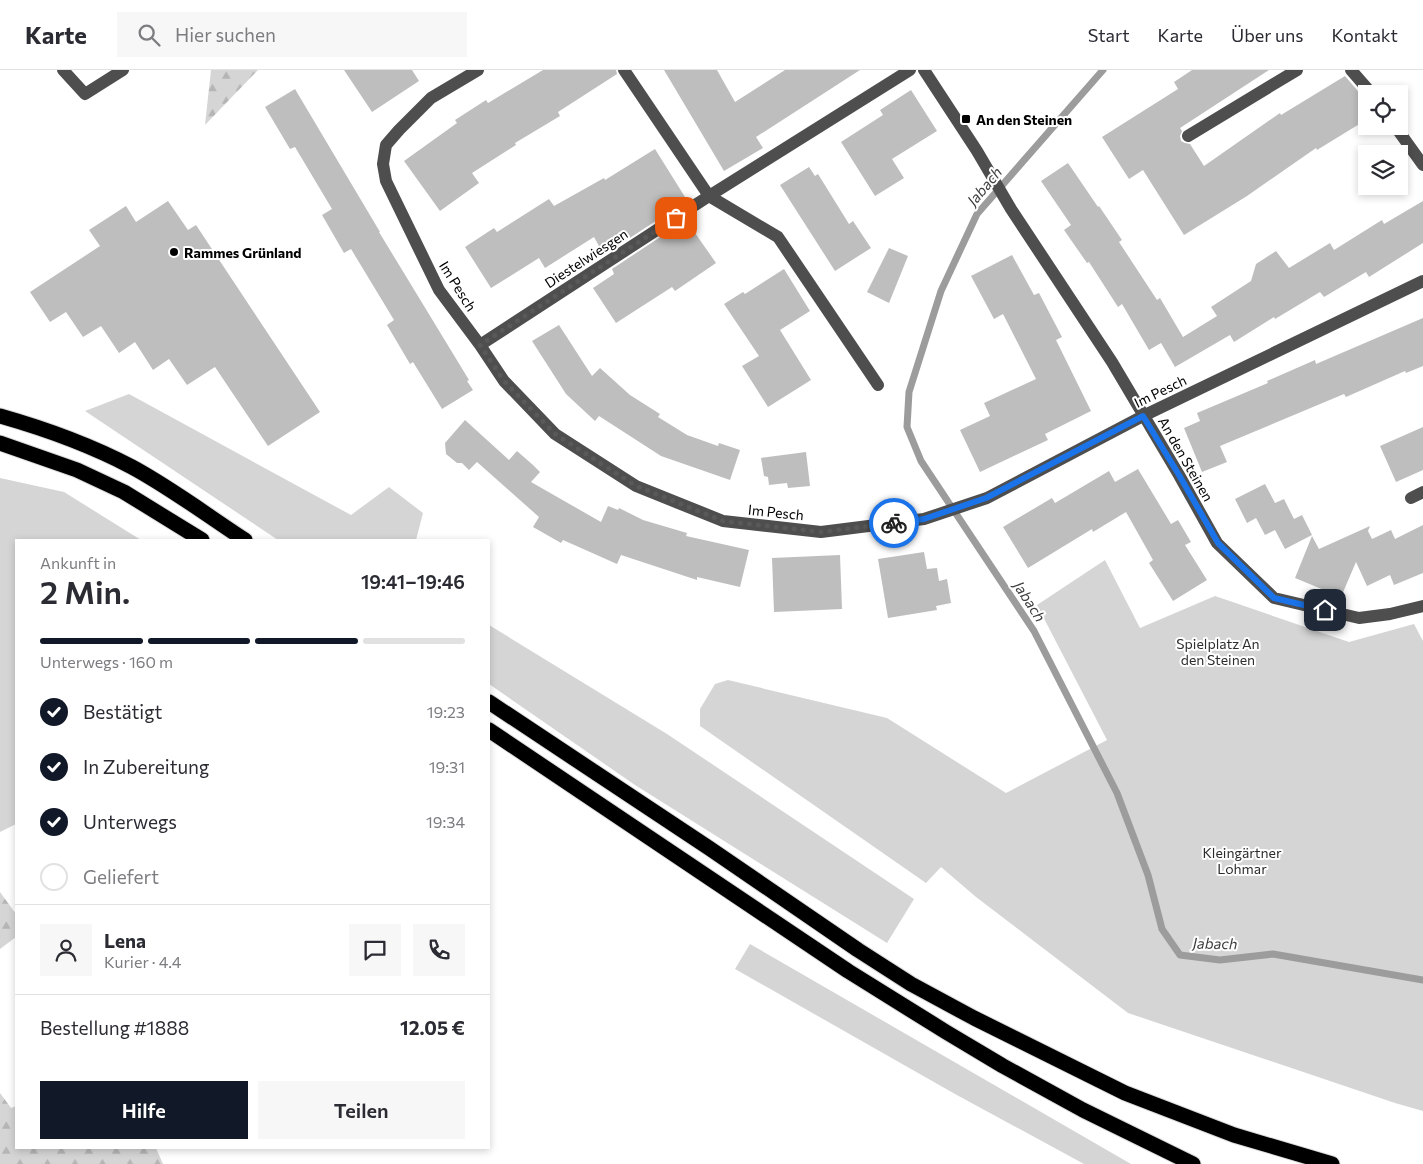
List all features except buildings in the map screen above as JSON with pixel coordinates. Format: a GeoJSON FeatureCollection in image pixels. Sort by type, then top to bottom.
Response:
{"type":"FeatureCollection","features":[{"type":"Feature","properties":{"kind":"highway"},"geometry":{"type":"LineString","coordinates":[[0,416],[86,445],[133,468],[243,539]]}},
{"type":"Feature","properties":{"kind":"highway"},"geometry":{"type":"LineString","coordinates":[[0,443],[77,470],[124,492],[200,539]]}},
{"type":"Feature","properties":{"kind":"highway"},"geometry":{"type":"LineString","coordinates":[[490,703],[911,984],[974,1018],[1125,1093],[1234,1135],[1332,1164]]}},
{"type":"Feature","properties":{"kind":"highway"},"geometry":{"type":"LineString","coordinates":[[490,731],[900,1003],[1003,1066],[1083,1110],[1193,1164]]}},
{"type":"Feature","properties":{"kind":"street"},"geometry":{"type":"LineString","coordinates":[[63,70],[84,94],[123,70]]}},
{"type":"Feature","properties":{"kind":"street","name":"Im Pesch"},"geometry":{"type":"LineString","coordinates":[[478,70],[431,98],[386,145],[383,164],[386,181],[439,290],[504,381],[555,434],[636,486],[723,521],[821,532],[924,519],[940,515],[986,498],[1143,416],[1423,281]]}},
{"type":"Feature","properties":{"kind":"street"},"geometry":{"type":"LineString","coordinates":[[624,70],[709,196],[778,237],[878,385]]}},
{"type":"Feature","properties":{"kind":"street","name":"Diestelwiesgen"},"geometry":{"type":"LineString","coordinates":[[480,345],[709,196],[910,70]]}},
{"type":"Feature","properties":{"kind":"street","name":"An den Steinen"},"geometry":{"type":"LineString","coordinates":[[924,70],[977,151],[1011,209],[1112,362],[1218,543],[1274,598],[1359,618],[1390,614],[1423,606]]}},
{"type":"Feature","properties":{"kind":"street"},"geometry":{"type":"LineString","coordinates":[[1188,136],[1297,70]]}},
{"type":"Feature","properties":{"kind":"street"},"geometry":{"type":"LineString","coordinates":[[1351,70],[1364,85]]}},
{"type":"Feature","properties":{"kind":"street"},"geometry":{"type":"LineString","coordinates":[[1401,135],[1423,165]]}},
{"type":"Feature","properties":{"kind":"street"},"geometry":{"type":"LineString","coordinates":[[1411,498],[1423,492]]}},
{"type":"Feature","properties":{"kind":"green space"},"geometry":{"type":"Polygon","coordinates":[[[211,70],[258,70],[205,125],[211,70]]]}},
{"type":"Feature","properties":{"kind":"green space"},"geometry":{"type":"Polygon","coordinates":[[[129,394],[351,515],[389,487],[423,513],[416,539],[277,539],[85,411],[129,394]]]}},
{"type":"Feature","properties":{"kind":"green space"},"geometry":{"type":"Polygon","coordinates":[[[0,478],[64,492],[139,539],[15,539],[15,824],[0,832],[0,478]]]}},
{"type":"Feature","properties":{"kind":"green space","name":"Kleingärtner Lohmar"},"geometry":{"type":"Polygon","coordinates":[[[1105,560],[1140,628],[1215,596],[1349,642],[1414,624],[1423,641],[1423,1111],[1128,1013],[976,897],[941,867],[926,883],[700,726],[700,709],[715,684],[728,680],[887,718],[1006,793],[1107,740],[1037,605],[1105,560]]]}},
{"type":"Feature","properties":{"kind":"green space"},"geometry":{"type":"Polygon","coordinates":[[[490,626],[667,734],[914,899],[887,943],[635,785],[490,685],[490,626]]]}},
{"type":"Feature","properties":{"kind":"green space"},"geometry":{"type":"Polygon","coordinates":[[[0,892],[15,913],[15,938],[0,949],[0,892]]]}},
{"type":"Feature","properties":{"kind":"green space"},"geometry":{"type":"Polygon","coordinates":[[[750,944],[1131,1164],[1084,1164],[955,1094],[735,969],[750,944]]]}},
{"type":"Feature","properties":{"kind":"green space"},"geometry":{"type":"Polygon","coordinates":[[[0,1093],[11,1108],[15,1106],[15,1149],[156,1149],[163,1164],[0,1164],[0,1093]]]}},
{"type":"Feature","properties":{"kind":"waterway","name":"Jabach"},"geometry":{"type":"LineString","coordinates":[[1103,70],[977,214],[941,291],[909,392],[907,427],[921,461],[1034,631],[1117,793],[1148,875],[1162,929],[1180,955],[1220,960],[1273,954],[1423,980]]}},
{"type":"Feature","properties":{"kind":"way so far"},"geometry":{"type":"LineString","coordinates":[[676,218],[480,345],[504,381],[555,434],[636,486],[723,521],[821,532],[894,523]]}},
{"type":"Feature","properties":{"kind":"place","name":"An den Steinen"},"geometry":{"type":"Point","coordinates":[966,119]}},
{"type":"Feature","properties":{"kind":"place","name":"Rammes Grünland"},"geometry":{"type":"Point","coordinates":[174,252]}},
{"type":"Feature","properties":{"kind":"route"},"geometry":{"type":"LineString","coordinates":[[894,523],[940,515],[986,498],[1143,416],[1218,543],[1274,598],[1325,610]]}},
{"type":"Feature","properties":{"kind":"park label","name":"Spielplatz An den Steinen"},"geometry":{"type":"Point","coordinates":[1218,652]}}]}
